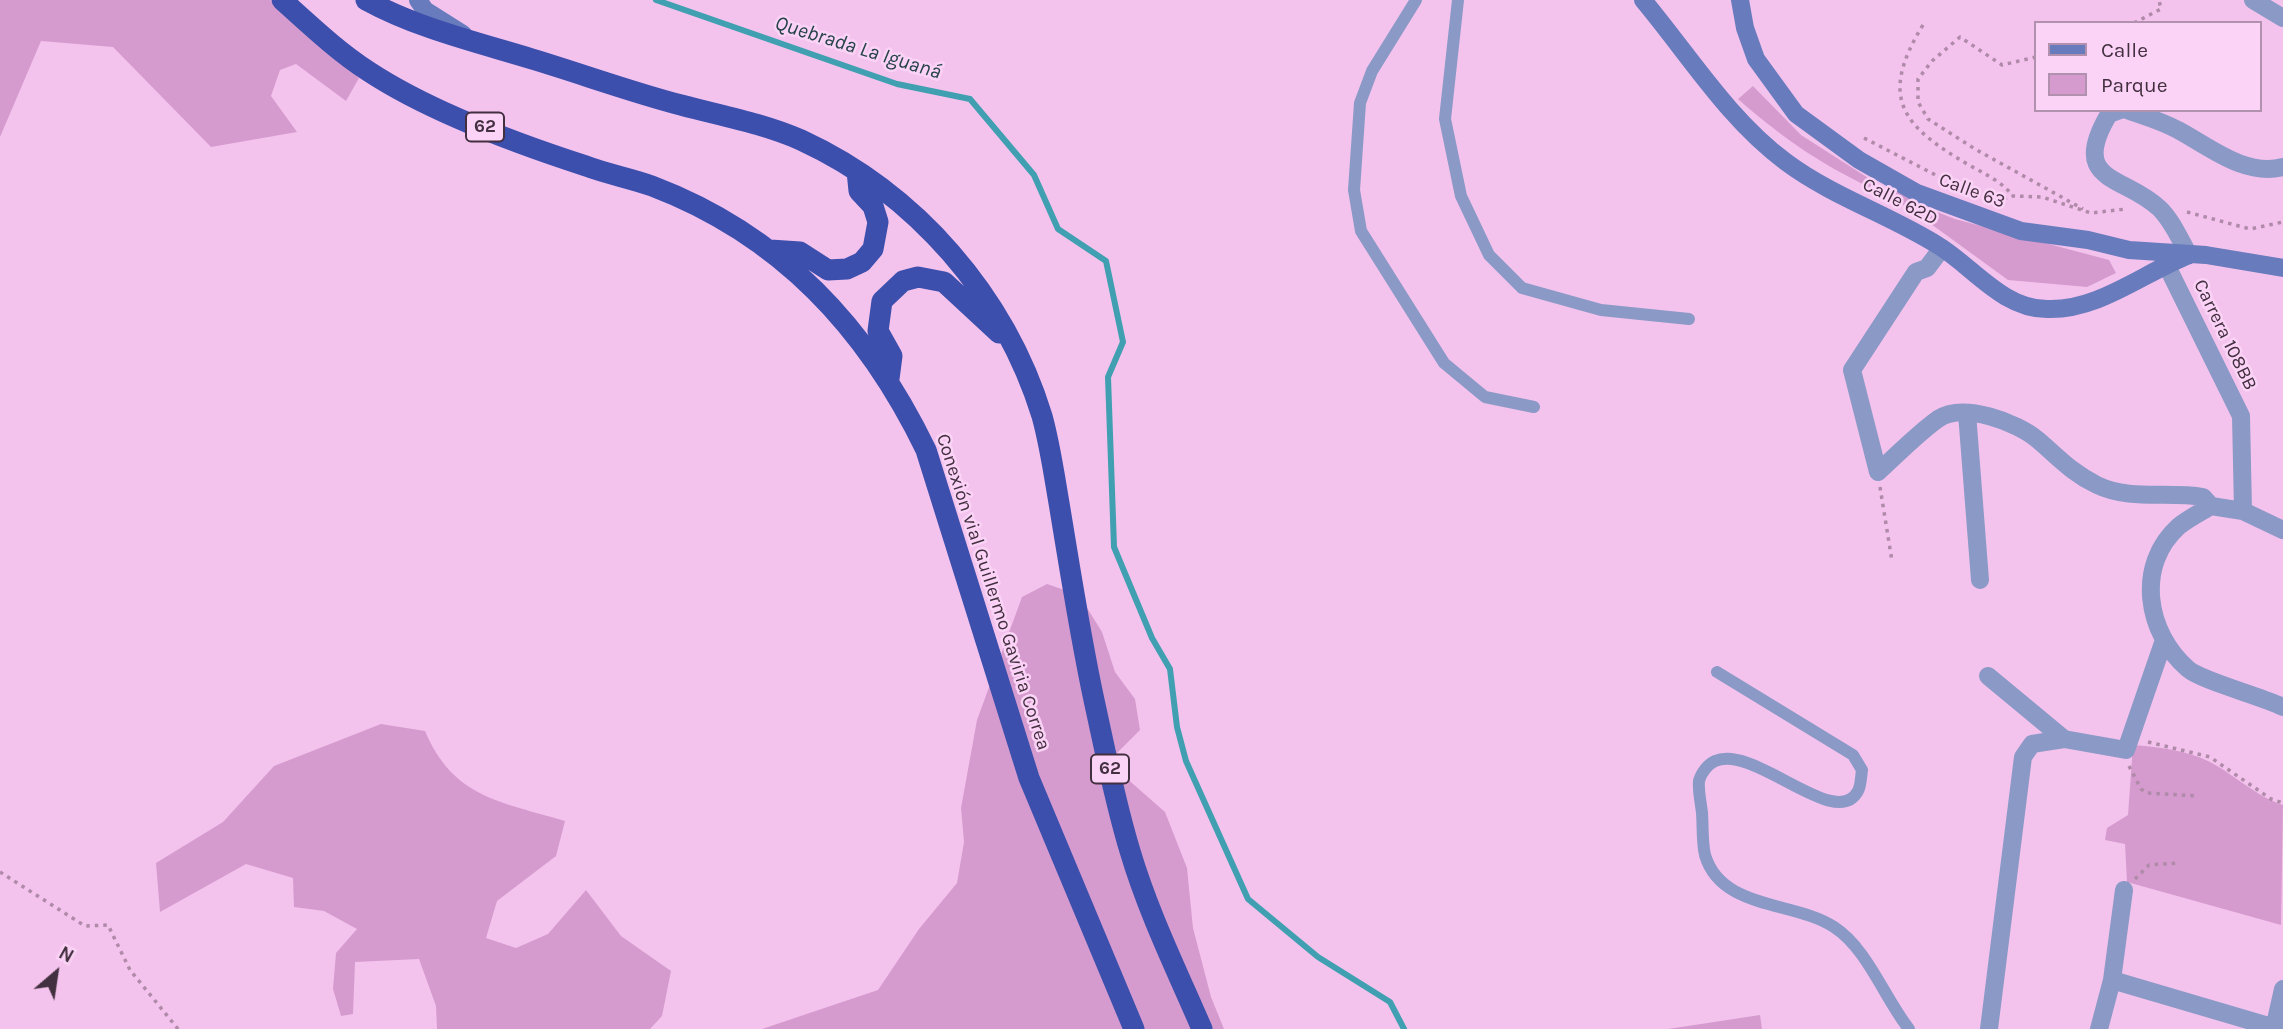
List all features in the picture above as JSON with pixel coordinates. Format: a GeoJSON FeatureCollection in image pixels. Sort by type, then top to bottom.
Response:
{"type":"FeatureCollection","features":[{"type":"Feature","properties":{"kind":"highway","name":"Conexión vial Guillermo Gaviria Correa"},"geometry":{"type":"LineString","coordinates":[[282,0],[367,71],[415,97],[584,166],[651,186],[711,213],[770,250],[815,289],[854,331],[889,379],[926,450],[1029,778],[1134,1029]]}},
{"type":"Feature","properties":{"kind":"highway","name":"62"},"geometry":{"type":"LineString","coordinates":[[366,0],[394,15],[475,42],[681,105],[742,118],[801,141],[857,171],[897,200],[933,232],[988,301],[1014,346],[1041,415],[1051,454],[1093,694],[1125,833],[1202,1029]]}},
{"type":"Feature","properties":{"kind":"highway"},"geometry":{"type":"LineString","coordinates":[[770,250],[800,253],[828,270],[847,269],[862,261],[873,249],[878,222],[873,206],[859,191],[857,171]]}},
{"type":"Feature","properties":{"kind":"highway"},"geometry":{"type":"LineString","coordinates":[[889,379],[892,356],[878,331],[882,302],[904,281],[918,277],[944,282],[1014,346]]}},
{"type":"Feature","properties":{"kind":"main road"},"geometry":{"type":"LineString","coordinates":[[418,0],[425,10],[475,42]]}},
{"type":"Feature","properties":{"kind":"main road","name":"Calle 62D"},"geometry":{"type":"LineString","coordinates":[[1643,0],[1725,104],[1772,151],[1828,188],[1942,248],[2006,297],[2048,310],[2095,301],[2189,255]]}},
{"type":"Feature","properties":{"kind":"main road","name":"Calle 63"},"geometry":{"type":"LineString","coordinates":[[1740,0],[1745,28],[1756,59],[1791,108],[1850,153],[1933,200],[2021,231],[2088,240],[2129,250],[2283,268]]}},
{"type":"Feature","properties":{"kind":"street"},"geometry":{"type":"LineString","coordinates":[[2253,0],[2283,18]]}},
{"type":"Feature","properties":{"kind":"street"},"geometry":{"type":"LineString","coordinates":[[2114,112],[2109,114],[2101,127],[2096,155],[2098,167],[2110,179],[2160,209],[2189,255]]}},
{"type":"Feature","properties":{"kind":"street"},"geometry":{"type":"LineString","coordinates":[[2131,112],[2176,129],[2240,164],[2259,169],[2283,167]]}},
{"type":"Feature","properties":{"kind":"street"},"geometry":{"type":"LineString","coordinates":[[1942,248],[1927,268],[1916,272],[1852,370],[1878,472],[1940,417],[1967,413],[2004,419],[2036,438],[2070,471],[2100,487],[2141,495],[2203,496],[2211,506]]}},
{"type":"Feature","properties":{"kind":"street","name":"Carrera 108BB"},"geometry":{"type":"LineString","coordinates":[[2166,264],[2241,416],[2243,511]]}},
{"type":"Feature","properties":{"kind":"street"},"geometry":{"type":"LineString","coordinates":[[1967,413],[1979,580]]}},
{"type":"Feature","properties":{"kind":"street"},"geometry":{"type":"LineString","coordinates":[[2283,530],[2243,511],[2211,506],[2179,527],[2160,551],[2152,573],[2153,617],[2164,640],[2189,670],[2283,706]]}},
{"type":"Feature","properties":{"kind":"street"},"geometry":{"type":"LineString","coordinates":[[1989,1029],[2023,757],[2032,744],[2064,739],[2127,745],[2164,640]]}},
{"type":"Feature","properties":{"kind":"street"},"geometry":{"type":"LineString","coordinates":[[1988,676],[2064,739]]}},
{"type":"Feature","properties":{"kind":"street"},"geometry":{"type":"LineString","coordinates":[[2099,1029],[2112,980],[2124,890]]}},
{"type":"Feature","properties":{"kind":"street"},"geometry":{"type":"LineString","coordinates":[[2112,980],[2274,1028],[2283,990]]}},
{"type":"Feature","properties":{"kind":"lane"},"geometry":{"type":"LineString","coordinates":[[1416,0],[1372,71],[1360,103],[1354,190],[1361,231],[1444,363],[1485,397],[1534,407]]}},
{"type":"Feature","properties":{"kind":"lane"},"geometry":{"type":"LineString","coordinates":[[1458,0],[1445,119],[1461,196],[1489,255],[1522,288],[1601,310],[1689,319]]}},
{"type":"Feature","properties":{"kind":"lane"},"geometry":{"type":"LineString","coordinates":[[1717,672],[1853,755],[1862,770],[1858,792],[1846,802],[1831,804],[1748,762],[1727,756],[1708,764],[1699,780],[1705,856],[1722,883],[1744,897],[1813,916],[1836,928],[1873,970],[1898,1016],[1909,1029]]}},
{"type":"Feature","properties":{"kind":"path"},"geometry":{"type":"LineString","coordinates":[[2138,21],[2161,9],[2159,0]]}},
{"type":"Feature","properties":{"kind":"path"},"geometry":{"type":"LineString","coordinates":[[1923,25],[1903,65],[1900,102],[1908,119],[1931,141],[2003,184],[2012,196]]}},
{"type":"Feature","properties":{"kind":"path"},"geometry":{"type":"LineString","coordinates":[[1976,193],[1999,200],[2012,196],[2042,197],[2091,213],[1927,119],[1917,102],[1919,79],[1932,61],[1960,37],[2002,65],[2035,57]]}},
{"type":"Feature","properties":{"kind":"path"},"geometry":{"type":"LineString","coordinates":[[1857,134],[1964,188]]}},
{"type":"Feature","properties":{"kind":"path"},"geometry":{"type":"LineString","coordinates":[[2160,209],[2203,215],[2250,229],[2283,222]]}},
{"type":"Feature","properties":{"kind":"path"},"geometry":{"type":"LineString","coordinates":[[1878,472],[1892,561]]}},
{"type":"Feature","properties":{"kind":"path"},"geometry":{"type":"LineString","coordinates":[[2197,796],[2147,793],[2141,789],[2129,766],[2127,745],[2161,744],[2210,757],[2271,799],[2283,803]]}},
{"type":"Feature","properties":{"kind":"path"},"geometry":{"type":"LineString","coordinates":[[2124,890],[2149,865],[2177,863]]}},
{"type":"Feature","properties":{"kind":"path"},"geometry":{"type":"LineString","coordinates":[[0,872],[86,926],[108,925],[130,970],[178,1029]]}},
{"type":"Feature","properties":{"kind":"green space"},"geometry":{"type":"Polygon","coordinates":[[[0,0],[270,0],[359,78],[346,101],[296,64],[280,70],[271,96],[297,132],[211,147],[113,47],[41,41],[0,137],[0,0]]]}},
{"type":"Feature","properties":{"kind":"green space"},"geometry":{"type":"Polygon","coordinates":[[[1753,86],[1801,135],[1876,183],[1880,192],[1823,162],[1788,139],[1738,99],[1753,86]]]}},
{"type":"Feature","properties":{"kind":"green space"},"geometry":{"type":"Polygon","coordinates":[[[1893,187],[1922,206],[1955,219],[2109,260],[2116,273],[2087,287],[2008,280],[1909,208],[1883,194],[1893,187]]]}},
{"type":"Feature","properties":{"kind":"green space"},"geometry":{"type":"Polygon","coordinates":[[[1047,584],[1079,595],[1102,632],[1115,672],[1135,699],[1140,730],[1108,762],[1165,812],[1187,868],[1193,928],[1211,997],[1224,1029],[762,1029],[878,990],[919,929],[957,883],[964,842],[961,808],[977,720],[1022,597],[1047,584]]]}},
{"type":"Feature","properties":{"kind":"green space"},"geometry":{"type":"Polygon","coordinates":[[[381,724],[425,731],[436,753],[450,771],[482,794],[565,821],[556,856],[497,901],[486,938],[516,948],[548,934],[586,890],[621,936],[671,971],[662,1016],[650,1029],[437,1029],[436,1006],[419,959],[355,962],[353,1014],[341,1016],[333,989],[336,953],[357,929],[324,911],[294,907],[293,878],[246,864],[160,912],[156,863],[223,822],[274,766],[381,724]]]}},
{"type":"Feature","properties":{"kind":"green space"},"geometry":{"type":"Polygon","coordinates":[[[2133,745],[2199,757],[2218,766],[2263,796],[2283,805],[2281,925],[2127,882],[2125,844],[2105,840],[2107,828],[2128,815],[2133,745]]]}},
{"type":"Feature","properties":{"kind":"green space"},"geometry":{"type":"Polygon","coordinates":[[[1760,1015],[1762,1029],[1668,1029],[1760,1015]]]}},
{"type":"Feature","properties":{"kind":"waterway","name":"Quebrada La Iguaná"},"geometry":{"type":"LineString","coordinates":[[656,0],[897,84],[970,99],[1034,175],[1058,229],[1106,261],[1123,342],[1108,377],[1114,547],[1152,638],[1170,669],[1177,727],[1186,761],[1248,899],[1318,957],[1390,1002],[1404,1029]]}}]}
